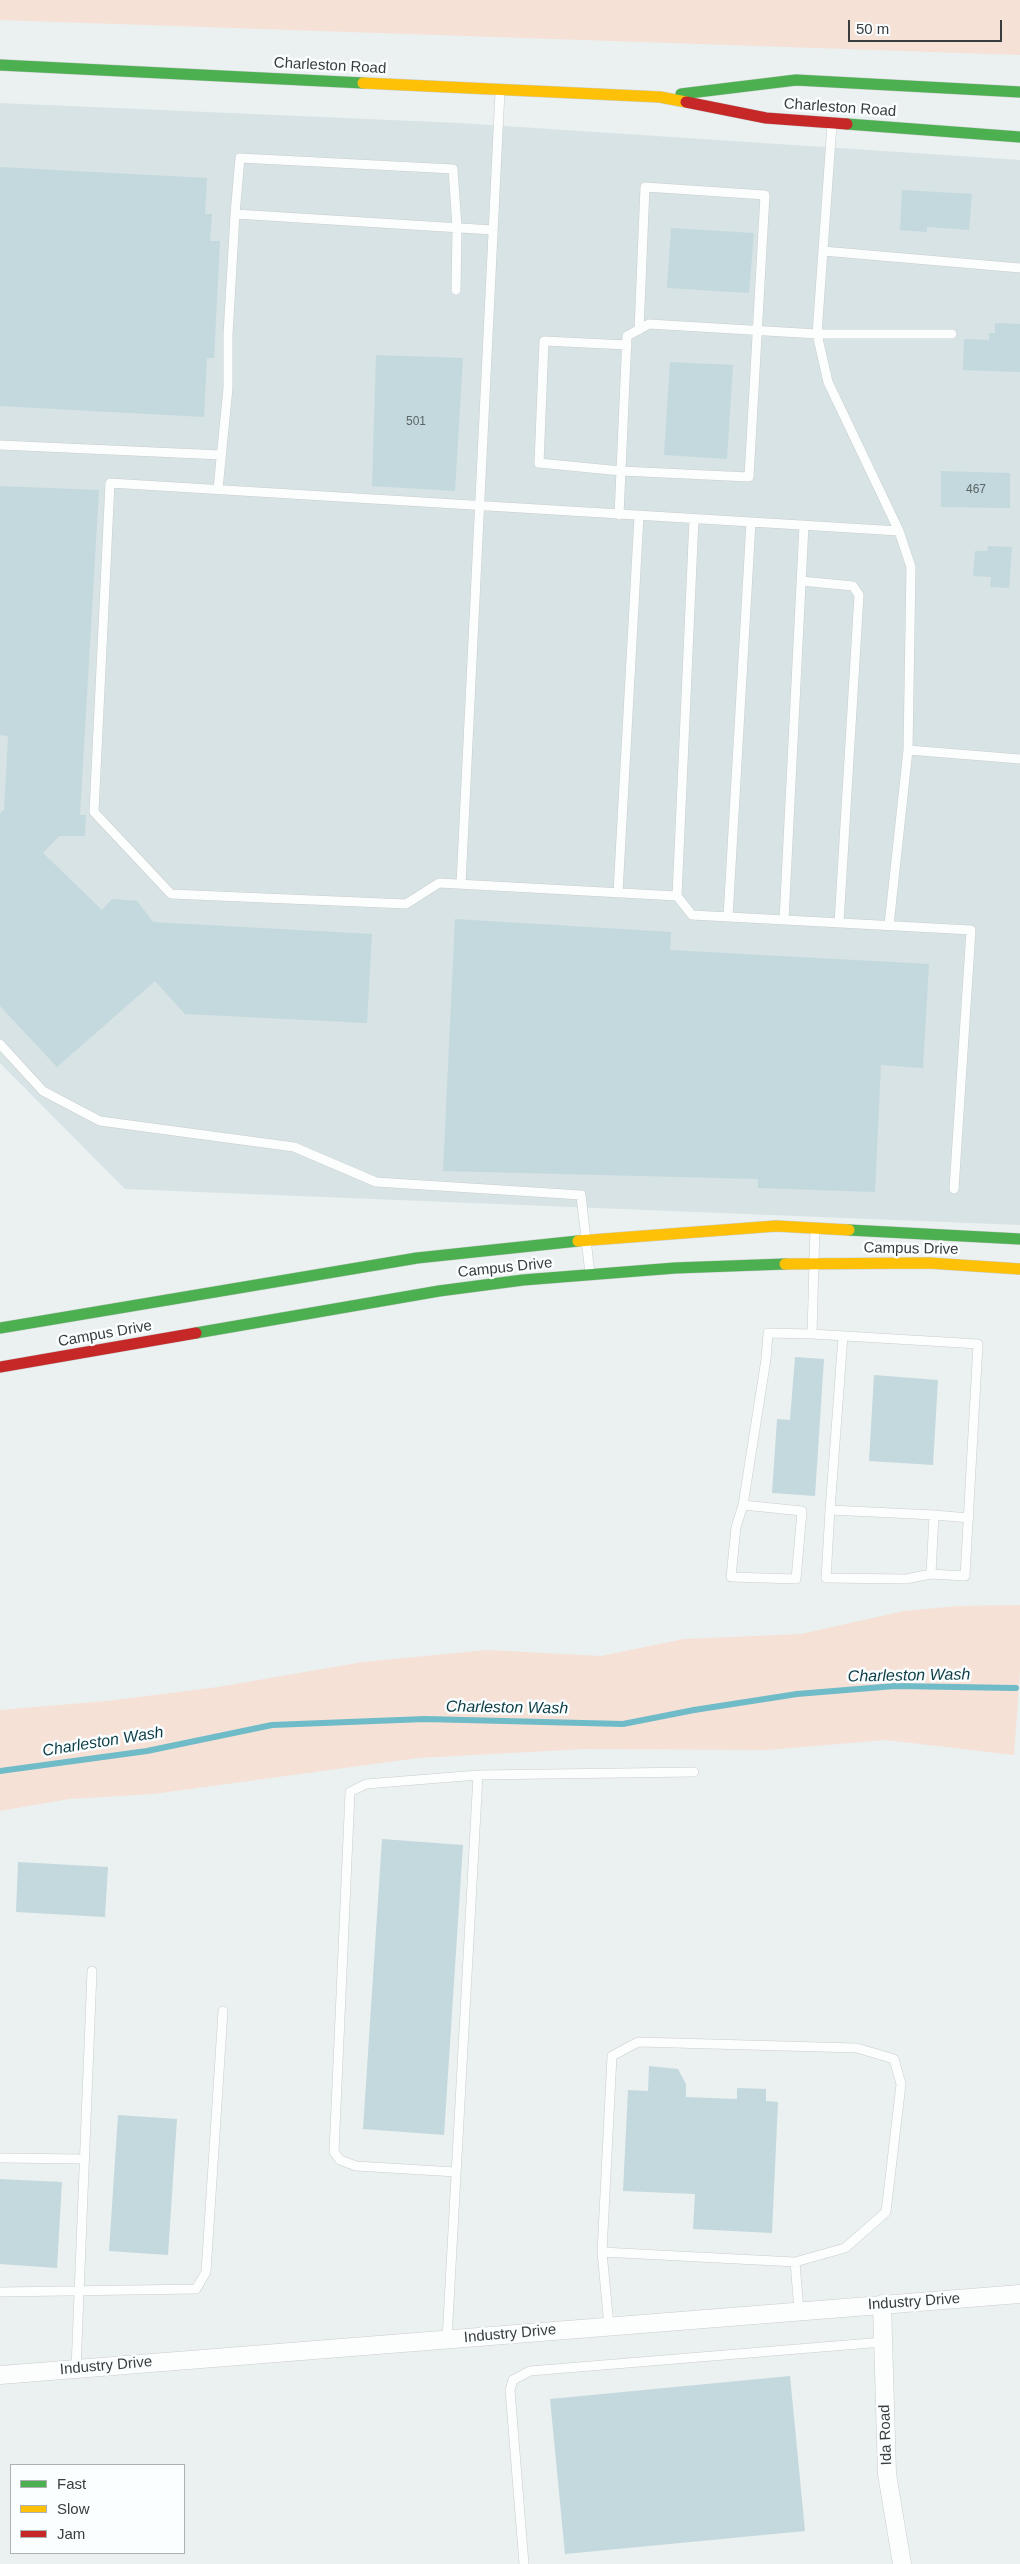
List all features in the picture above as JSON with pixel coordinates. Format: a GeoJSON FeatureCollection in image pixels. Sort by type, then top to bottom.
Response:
{"type":"FeatureCollection","features":[{"type":"Feature","properties":{"kind":"street","name":"Charleston Road"},"geometry":{"type":"LineString","coordinates":[[0,65],[660,97],[766,118],[1020,137]]}},
{"type":"Feature","properties":{"kind":"street","name":"Charleston Road"},"geometry":{"type":"LineString","coordinates":[[660,97],[796,80],[1020,92]]}},
{"type":"Feature","properties":{"kind":"street","name":"Campus Drive"},"geometry":{"type":"LineString","coordinates":[[0,1328],[417,1258],[586,1240],[776,1226],[1020,1239]]}},
{"type":"Feature","properties":{"kind":"street","name":"Campus Drive"},"geometry":{"type":"LineString","coordinates":[[0,1367],[439,1291],[590,1274],[675,1268],[814,1263],[929,1263],[1020,1269]]}},
{"type":"Feature","properties":{"kind":"street","name":"Industry Drive"},"geometry":{"type":"LineString","coordinates":[[0,2374],[1020,2294]]}},
{"type":"Feature","properties":{"kind":"street","name":"Ida Road"},"geometry":{"type":"LineString","coordinates":[[882,2304],[887,2474],[902,2564]]}},
{"type":"Feature","properties":{"kind":"lane"},"geometry":{"type":"LineString","coordinates":[[462,884],[500,90]]}},
{"type":"Feature","properties":{"kind":"lane"},"geometry":{"type":"LineString","coordinates":[[832,123],[817,334],[828,382],[899,531],[911,567],[908,750],[889,925]]}},
{"type":"Feature","properties":{"kind":"lane"},"geometry":{"type":"LineString","coordinates":[[218,489],[228,388],[228,334],[240,158],[453,169],[457,228],[456,290]]}},
{"type":"Feature","properties":{"kind":"lane"},"geometry":{"type":"LineString","coordinates":[[627,345],[544,340],[539,464],[621,471],[749,476],[765,195],[645,187],[639,330]]}},
{"type":"Feature","properties":{"kind":"lane"},"geometry":{"type":"LineString","coordinates":[[235,214],[493,230]]}},
{"type":"Feature","properties":{"kind":"lane"},"geometry":{"type":"LineString","coordinates":[[823,251],[1020,268]]}},
{"type":"Feature","properties":{"kind":"lane"},"geometry":{"type":"LineString","coordinates":[[619,515],[627,336],[649,324],[817,334],[952,334]]}},
{"type":"Feature","properties":{"kind":"lane"},"geometry":{"type":"LineString","coordinates":[[0,445],[221,455]]}},
{"type":"Feature","properties":{"kind":"lane"},"geometry":{"type":"LineString","coordinates":[[677,896],[439,883],[406,904],[171,894],[94,812],[110,483],[899,531]]}},
{"type":"Feature","properties":{"kind":"lane"},"geometry":{"type":"LineString","coordinates":[[618,892],[639,516]]}},
{"type":"Feature","properties":{"kind":"lane"},"geometry":{"type":"LineString","coordinates":[[694,519],[677,896],[692,915],[971,930],[954,1189]]}},
{"type":"Feature","properties":{"kind":"lane"},"geometry":{"type":"LineString","coordinates":[[728,917],[751,522]]}},
{"type":"Feature","properties":{"kind":"lane"},"geometry":{"type":"LineString","coordinates":[[784,920],[804,525]]}},
{"type":"Feature","properties":{"kind":"lane"},"geometry":{"type":"LineString","coordinates":[[801,581],[852,586],[858,595],[839,923]]}},
{"type":"Feature","properties":{"kind":"lane"},"geometry":{"type":"LineString","coordinates":[[908,750],[1020,759]]}},
{"type":"Feature","properties":{"kind":"lane"},"geometry":{"type":"LineString","coordinates":[[0,1044],[43,1091],[100,1120],[294,1147],[376,1182],[581,1195],[590,1274]]}},
{"type":"Feature","properties":{"kind":"lane"},"geometry":{"type":"LineString","coordinates":[[812,1334],[815,1228]]}},
{"type":"Feature","properties":{"kind":"lane"},"geometry":{"type":"LineString","coordinates":[[743,1505],[802,1511],[796,1579],[731,1577],[736,1527],[743,1505],[768,1333],[812,1334],[978,1344],[965,1576],[931,1574],[906,1579],[826,1578],[843,1336]]}},
{"type":"Feature","properties":{"kind":"lane"},"geometry":{"type":"LineString","coordinates":[[830,1510],[969,1518]]}},
{"type":"Feature","properties":{"kind":"lane"},"geometry":{"type":"LineString","coordinates":[[931,1574],[934,1515]]}},
{"type":"Feature","properties":{"kind":"lane"},"geometry":{"type":"LineString","coordinates":[[456,2172],[356,2166],[340,2160],[334,2152],[350,1792],[366,1784],[478,1775],[694,1772]]}},
{"type":"Feature","properties":{"kind":"lane"},"geometry":{"type":"LineString","coordinates":[[447,2339],[478,1775]]}},
{"type":"Feature","properties":{"kind":"lane"},"geometry":{"type":"LineString","coordinates":[[76,2368],[92,1971]]}},
{"type":"Feature","properties":{"kind":"lane"},"geometry":{"type":"LineString","coordinates":[[0,2292],[196,2289],[206,2272],[223,2011]]}},
{"type":"Feature","properties":{"kind":"lane"},"geometry":{"type":"LineString","coordinates":[[602,2252],[796,2262],[845,2248],[886,2212],[902,2084],[894,2058],[857,2048],[638,2042],[612,2056],[602,2252],[609,2326]]}},
{"type":"Feature","properties":{"kind":"lane"},"geometry":{"type":"LineString","coordinates":[[0,2158],[83,2159]]}},
{"type":"Feature","properties":{"kind":"lane"},"geometry":{"type":"LineString","coordinates":[[796,2262],[799,2311]]}},
{"type":"Feature","properties":{"kind":"lane"},"geometry":{"type":"LineString","coordinates":[[524,2564],[510,2390],[513,2380],[530,2371],[883,2342]]}},
{"type":"Feature","properties":{"kind":"shaded area"},"geometry":{"type":"Polygon","coordinates":[[[0,0],[1020,0],[1020,55],[0,20],[0,0]]]}},
{"type":"Feature","properties":{"kind":"shaded area"},"geometry":{"type":"Polygon","coordinates":[[[0,103],[459,123],[1020,160],[1020,1225],[125,1189],[0,1063],[0,103]]]}},
{"type":"Feature","properties":{"kind":"shaded area"},"geometry":{"type":"Polygon","coordinates":[[[1020,1605],[1020,1671],[1014,1755],[886,1740],[767,1750],[584,1749],[418,1758],[153,1794],[69,1799],[0,1811],[0,1710],[107,1701],[218,1687],[363,1662],[487,1650],[601,1656],[684,1639],[801,1634],[904,1611],[958,1606],[1020,1605]]]}},
{"type":"Feature","properties":{"kind":"building"},"geometry":{"type":"Polygon","coordinates":[[[0,167],[207,178],[205,214],[212,214],[210,241],[220,241],[214,358],[207,358],[204,417],[0,406],[0,167]]]}},
{"type":"Feature","properties":{"kind":"building"},"geometry":{"type":"Polygon","coordinates":[[[902,190],[972,194],[969,230],[927,227],[927,232],[900,230],[902,190]]]}},
{"type":"Feature","properties":{"kind":"building"},"geometry":{"type":"Polygon","coordinates":[[[671,228],[754,233],[749,293],[667,288],[671,228]]]}},
{"type":"Feature","properties":{"kind":"building"},"geometry":{"type":"Polygon","coordinates":[[[995,323],[1020,324],[1020,372],[963,370],[964,339],[989,340],[989,333],[995,333],[995,323]]]}},
{"type":"Feature","properties":{"kind":"building"},"geometry":{"type":"Polygon","coordinates":[[[376,355],[463,358],[455,491],[372,486],[376,355]]]}},
{"type":"Feature","properties":{"kind":"building"},"geometry":{"type":"Polygon","coordinates":[[[670,362],[733,365],[727,459],[664,455],[670,362]]]}},
{"type":"Feature","properties":{"kind":"building"},"geometry":{"type":"Polygon","coordinates":[[[941,471],[1010,473],[1010,508],[941,507],[941,471]]]}},
{"type":"Feature","properties":{"kind":"building"},"geometry":{"type":"Polygon","coordinates":[[[0,486],[99,490],[80,815],[86,815],[85,836],[59,836],[43,853],[102,910],[112,899],[137,901],[153,922],[372,934],[367,1023],[185,1014],[155,981],[57,1067],[0,1006],[0,813],[4,810],[8,736],[0,735],[0,486]]]}},
{"type":"Feature","properties":{"kind":"building"},"geometry":{"type":"Polygon","coordinates":[[[988,546],[1012,547],[1009,588],[990,587],[991,577],[973,576],[975,551],[987,551],[988,546]]]}},
{"type":"Feature","properties":{"kind":"building"},"geometry":{"type":"Polygon","coordinates":[[[455,919],[671,932],[670,950],[929,964],[923,1068],[881,1065],[875,1192],[758,1188],[758,1179],[443,1171],[455,919]]]}},
{"type":"Feature","properties":{"kind":"building"},"geometry":{"type":"Polygon","coordinates":[[[795,1357],[824,1359],[815,1496],[772,1493],[777,1419],[790,1420],[795,1357]]]}},
{"type":"Feature","properties":{"kind":"building"},"geometry":{"type":"Polygon","coordinates":[[[874,1375],[938,1380],[933,1465],[869,1461],[874,1375]]]}},
{"type":"Feature","properties":{"kind":"building"},"geometry":{"type":"Polygon","coordinates":[[[382,1839],[463,1845],[444,2135],[363,2129],[382,1839]]]}},
{"type":"Feature","properties":{"kind":"building"},"geometry":{"type":"Polygon","coordinates":[[[18,1862],[108,1867],[105,1917],[16,1912],[18,1862]]]}},
{"type":"Feature","properties":{"kind":"building"},"geometry":{"type":"Polygon","coordinates":[[[649,2066],[678,2069],[686,2084],[686,2097],[737,2099],[737,2088],[766,2089],[766,2101],[778,2102],[772,2233],[693,2229],[695,2194],[623,2191],[628,2090],[648,2091],[649,2066]]]}},
{"type":"Feature","properties":{"kind":"building"},"geometry":{"type":"Polygon","coordinates":[[[118,2115],[177,2119],[168,2255],[109,2251],[118,2115]]]}},
{"type":"Feature","properties":{"kind":"building"},"geometry":{"type":"Polygon","coordinates":[[[0,2179],[62,2182],[57,2268],[0,2264],[0,2179]]]}},
{"type":"Feature","properties":{"kind":"building"},"geometry":{"type":"Polygon","coordinates":[[[790,2376],[805,2531],[565,2554],[550,2399],[790,2376]]]}},
{"type":"Feature","properties":{"kind":"waterway","name":"Charleston Wash"},"geometry":{"type":"LineString","coordinates":[[0,1771],[147,1751],[272,1725],[425,1719],[623,1724],[694,1710],[797,1694],[895,1686],[1016,1688]]}},
{"type":"Feature","properties":{"kind":"traffic: fast"},"geometry":{"type":"LineString","coordinates":[[0,65],[363,83]]}},
{"type":"Feature","properties":{"kind":"traffic: fast"},"geometry":{"type":"LineString","coordinates":[[681,94],[796,80],[1020,92]]}},
{"type":"Feature","properties":{"kind":"traffic: fast"},"geometry":{"type":"LineString","coordinates":[[847,124],[1020,137]]}},
{"type":"Feature","properties":{"kind":"traffic: fast"},"geometry":{"type":"LineString","coordinates":[[849,1230],[1020,1239]]}},
{"type":"Feature","properties":{"kind":"traffic: fast"},"geometry":{"type":"LineString","coordinates":[[0,1328],[417,1258],[578,1241]]}},
{"type":"Feature","properties":{"kind":"traffic: fast"},"geometry":{"type":"LineString","coordinates":[[196,1333],[439,1291],[523,1280],[675,1268],[785,1264]]}},
{"type":"Feature","properties":{"kind":"traffic: slow"},"geometry":{"type":"LineString","coordinates":[[363,83],[660,97],[686,102]]}},
{"type":"Feature","properties":{"kind":"traffic: slow"},"geometry":{"type":"LineString","coordinates":[[578,1241],[776,1226],[849,1230]]}},
{"type":"Feature","properties":{"kind":"traffic: slow"},"geometry":{"type":"LineString","coordinates":[[785,1264],[929,1263],[1020,1269]]}},
{"type":"Feature","properties":{"kind":"traffic: jam"},"geometry":{"type":"LineString","coordinates":[[686,102],[766,118],[847,124]]}},
{"type":"Feature","properties":{"kind":"traffic: jam"},"geometry":{"type":"LineString","coordinates":[[0,1367],[196,1333]]}}]}
